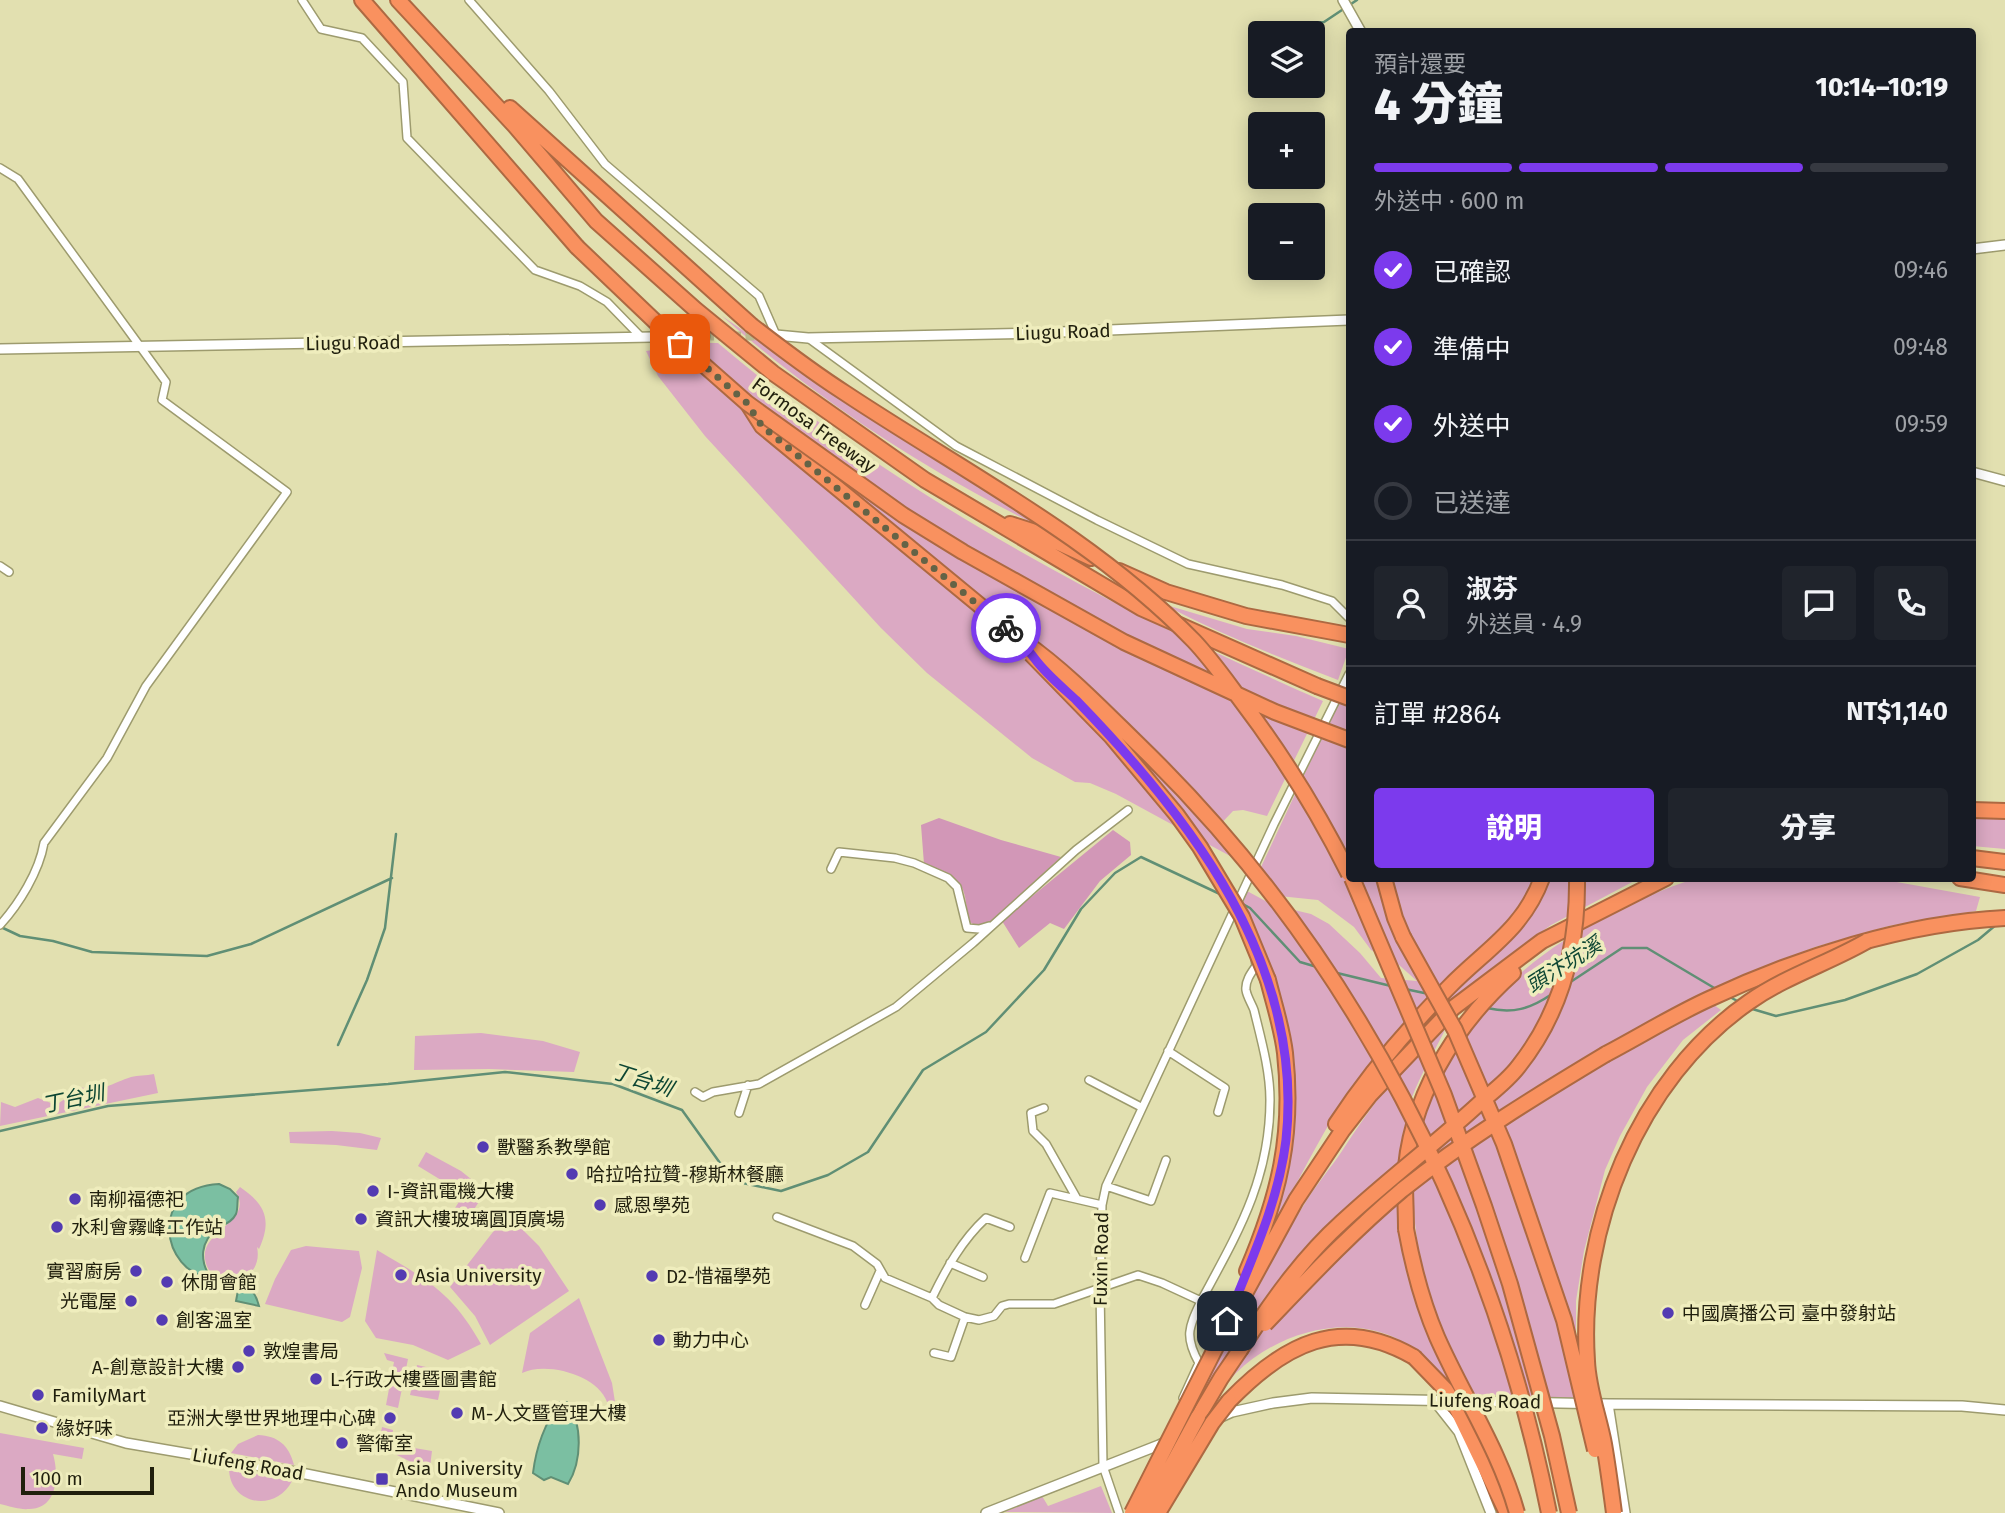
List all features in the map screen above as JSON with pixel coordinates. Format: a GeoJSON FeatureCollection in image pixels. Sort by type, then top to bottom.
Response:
{"type":"FeatureCollection","features":[{"type":"Feature","properties":{"kind":"highway","name":"Formosa Freeway"},"geometry":{"type":"LineString","coordinates":[[362,0],[577,247],[663,329],[747,403],[903,514],[963,552],[1188,673],[1275,712],[1346,739]]}},
{"type":"Feature","properties":{"kind":"highway","name":"Formosa Freeway"},"geometry":{"type":"LineString","coordinates":[[398,0],[515,126],[596,222],[773,373],[925,480],[1141,608],[1346,697]]}},
{"type":"Feature","properties":{"kind":"highway"},"geometry":{"type":"LineString","coordinates":[[482,90],[512,109],[751,325],[799,362],[1069,536],[1125,578],[1193,640],[1221,674],[1290,766],[1346,868]]}},
{"type":"Feature","properties":{"kind":"highway"},"geometry":{"type":"LineString","coordinates":[[747,403],[762,426],[1091,696],[1172,777],[1248,862],[1295,924],[1369,1035],[1440,1172],[1476,1256],[1518,1385],[1549,1513]]}},
{"type":"Feature","properties":{"kind":"highway"},"geometry":{"type":"LineString","coordinates":[[986,516],[1035,531],[1166,592],[1246,617],[1346,634]]}},
{"type":"Feature","properties":{"kind":"highway"},"geometry":{"type":"LineString","coordinates":[[1023,641],[1035,660],[1111,736],[1177,815],[1242,917],[1268,980],[1285,1052],[1286,1139],[1278,1185],[1265,1230],[1219,1341]]}},
{"type":"Feature","properties":{"kind":"highway"},"geometry":{"type":"LineString","coordinates":[[1976,810],[2005,811]]}},
{"type":"Feature","properties":{"kind":"highway"},"geometry":{"type":"LineString","coordinates":[[1976,858],[2005,862]]}},
{"type":"Feature","properties":{"kind":"highway"},"geometry":{"type":"LineString","coordinates":[[1976,881],[2003,885]]}},
{"type":"Feature","properties":{"kind":"highway"},"geometry":{"type":"LineString","coordinates":[[1354,882],[1444,1095],[1484,1206],[1510,1284],[1552,1436],[1569,1513]]}},
{"type":"Feature","properties":{"kind":"highway"},"geometry":{"type":"LineString","coordinates":[[1385,882],[1391,906],[1404,937],[1455,1030],[1504,1144],[1564,1321],[1602,1476],[1608,1513]]}},
{"type":"Feature","properties":{"kind":"highway"},"geometry":{"type":"LineString","coordinates":[[1132,1513],[1319,1151],[1371,1075],[1439,997],[1514,927],[1533,902],[1540,882]]}},
{"type":"Feature","properties":{"kind":"highway"},"geometry":{"type":"LineString","coordinates":[[1146,1513],[1209,1398],[1277,1293],[1321,1242],[1415,1158],[1468,1116],[1518,1067],[1543,1029],[1560,994],[1572,949],[1577,882]]}},
{"type":"Feature","properties":{"kind":"highway"},"geometry":{"type":"LineString","coordinates":[[1296,1199],[1370,1095],[1461,1002],[1542,941],[1658,882]]}},
{"type":"Feature","properties":{"kind":"highway"},"geometry":{"type":"LineString","coordinates":[[1517,1513],[1499,1465],[1426,1310],[1406,1229],[1405,1180],[1411,1141],[1420,1110],[1441,1060],[1494,990],[1535,954],[1593,915]]}},
{"type":"Feature","properties":{"kind":"highway"},"geometry":{"type":"LineString","coordinates":[[1240,1350],[1337,1249],[1400,1192],[1521,1105],[1606,1054],[1707,1000],[1789,965],[1867,942],[1975,919],[2005,918]]}},
{"type":"Feature","properties":{"kind":"highway"},"geometry":{"type":"LineString","coordinates":[[1614,1513],[1604,1446],[1587,1364],[1587,1295],[1595,1246],[1607,1202],[1624,1158],[1639,1129],[1680,1068],[1712,1033],[1747,1003],[1769,989],[1867,942]]}},
{"type":"Feature","properties":{"kind":"highway"},"geometry":{"type":"LineString","coordinates":[[1158,1513],[1212,1423],[1250,1380],[1287,1352],[1327,1338],[1346,1336],[1382,1341],[1399,1348],[1414,1357],[1433,1376],[1456,1407],[1507,1513]]}},
{"type":"Feature","properties":{"kind":"street"},"geometry":{"type":"LineString","coordinates":[[302,0],[321,29],[362,38],[403,82],[407,138],[535,270],[580,286],[607,302],[641,337]]}},
{"type":"Feature","properties":{"kind":"street"},"geometry":{"type":"LineString","coordinates":[[469,0],[549,91],[605,164],[759,296],[776,335]]}},
{"type":"Feature","properties":{"kind":"street"},"geometry":{"type":"LineString","coordinates":[[1343,0],[1359,28]]}},
{"type":"Feature","properties":{"kind":"street"},"geometry":{"type":"LineString","coordinates":[[0,168],[18,179],[166,382],[162,400],[287,492],[146,686],[107,758],[44,844],[42,857],[16,905],[0,925]]}},
{"type":"Feature","properties":{"kind":"street"},"geometry":{"type":"LineString","coordinates":[[1976,249],[2005,245]]}},
{"type":"Feature","properties":{"kind":"street","name":"Liugu Road"},"geometry":{"type":"LineString","coordinates":[[776,335],[808,338],[1037,333],[1346,320]]}},
{"type":"Feature","properties":{"kind":"street","name":"Liugu Road"},"geometry":{"type":"LineString","coordinates":[[0,349],[705,336]]}},
{"type":"Feature","properties":{"kind":"street"},"geometry":{"type":"LineString","coordinates":[[808,338],[956,446],[1097,520],[1188,564],[1282,585],[1332,601],[1346,615]]}},
{"type":"Feature","properties":{"kind":"street"},"geometry":{"type":"LineString","coordinates":[[1976,473],[2005,481]]}},
{"type":"Feature","properties":{"kind":"street"},"geometry":{"type":"LineString","coordinates":[[0,566],[9,572]]}},
{"type":"Feature","properties":{"kind":"street","name":"Fuxin Road"},"geometry":{"type":"LineString","coordinates":[[1119,1513],[1102,1466],[1100,1290],[1102,1205],[1106,1186],[1274,824],[1346,680]]}},
{"type":"Feature","properties":{"kind":"street"},"geometry":{"type":"LineString","coordinates":[[695,1092],[703,1097],[713,1092],[759,1084],[896,1007],[941,971],[1076,850],[1128,810]]}},
{"type":"Feature","properties":{"kind":"street"},"geometry":{"type":"LineString","coordinates":[[831,869],[839,852],[895,858],[914,863],[948,878],[957,887],[967,928],[992,926]]}},
{"type":"Feature","properties":{"kind":"street"},"geometry":{"type":"LineString","coordinates":[[1162,1443],[1199,1363],[1190,1346],[1191,1324],[1244,1222],[1267,1153],[1270,1099],[1266,1061],[1246,990],[1248,979],[1256,966],[1254,950],[1236,906]]}},
{"type":"Feature","properties":{"kind":"street"},"geometry":{"type":"LineString","coordinates":[[1168,1051],[1225,1088],[1218,1112]]}},
{"type":"Feature","properties":{"kind":"street"},"geometry":{"type":"LineString","coordinates":[[1089,1080],[1141,1107]]}},
{"type":"Feature","properties":{"kind":"street"},"geometry":{"type":"LineString","coordinates":[[739,1113],[748,1085]]}},
{"type":"Feature","properties":{"kind":"street"},"geometry":{"type":"LineString","coordinates":[[1044,1108],[1031,1113],[1033,1131],[1046,1144],[1076,1197]]}},
{"type":"Feature","properties":{"kind":"street"},"geometry":{"type":"LineString","coordinates":[[1106,1186],[1151,1201],[1166,1160]]}},
{"type":"Feature","properties":{"kind":"street"},"geometry":{"type":"LineString","coordinates":[[1025,1258],[1050,1193],[1102,1205]]}},
{"type":"Feature","properties":{"kind":"street"},"geometry":{"type":"LineString","coordinates":[[777,1217],[853,1246],[877,1264],[885,1278],[932,1298],[939,1306],[979,1320],[994,1317],[1002,1306],[1009,1304],[1054,1304],[1138,1275],[1201,1301]]}},
{"type":"Feature","properties":{"kind":"street"},"geometry":{"type":"LineString","coordinates":[[932,1298],[950,1263],[976,1227],[986,1218],[1010,1227]]}},
{"type":"Feature","properties":{"kind":"street"},"geometry":{"type":"LineString","coordinates":[[950,1263],[984,1277]]}},
{"type":"Feature","properties":{"kind":"street"},"geometry":{"type":"LineString","coordinates":[[865,1305],[880,1271]]}},
{"type":"Feature","properties":{"kind":"street"},"geometry":{"type":"LineString","coordinates":[[934,1353],[951,1357],[965,1317]]}},
{"type":"Feature","properties":{"kind":"street","name":"Liufeng Road"},"geometry":{"type":"LineString","coordinates":[[986,1513],[1232,1412],[1312,1398],[1608,1404],[1962,1406],[2005,1410]]}},
{"type":"Feature","properties":{"kind":"street"},"geometry":{"type":"LineString","coordinates":[[1433,1399],[1460,1432],[1491,1513]]}},
{"type":"Feature","properties":{"kind":"street"},"geometry":{"type":"LineString","coordinates":[[1608,1404],[1625,1513]]}},
{"type":"Feature","properties":{"kind":"street","name":"Liufeng Road"},"geometry":{"type":"LineString","coordinates":[[0,1406],[126,1443],[301,1473],[499,1513]]}},
{"type":"Feature","properties":{"kind":"shaded area"},"geometry":{"type":"Polygon","coordinates":[[[722,316],[859,410],[1060,536],[970,490],[883,438],[800,380],[722,316]]]}},
{"type":"Feature","properties":{"kind":"shaded area"},"geometry":{"type":"Polygon","coordinates":[[[718,343],[858,450],[1007,544],[1163,627],[1323,701],[1267,816],[1243,810],[1233,811],[1213,832],[1241,862],[1116,794],[1090,783],[1075,782],[1032,758],[927,673],[881,628],[705,436],[658,376],[646,351],[718,343]]]}},
{"type":"Feature","properties":{"kind":"shaded area"},"geometry":{"type":"Polygon","coordinates":[[[1163,604],[1247,629],[1296,636],[1346,648],[1346,657],[1338,680],[1206,625],[1163,604]]]}},
{"type":"Feature","properties":{"kind":"shaded area"},"geometry":{"type":"Polygon","coordinates":[[[1346,690],[1346,882],[1632,882],[1551,925],[1488,971],[1429,1023],[1380,1075],[1416,1014],[1392,1037],[1351,1089],[1333,1117],[1269,1235],[1281,1193],[1291,1072],[1241,909],[1247,891],[1273,905],[1311,914],[1329,924],[1360,953],[1381,978],[1417,981],[1399,965],[1371,950],[1354,927],[1318,900],[1279,896],[1253,884],[1346,690]]]}},
{"type":"Feature","properties":{"kind":"shaded area"},"geometry":{"type":"Polygon","coordinates":[[[2005,816],[2005,849],[1976,846],[1976,817],[2005,816]]]}},
{"type":"Feature","properties":{"kind":"shaded area"},"geometry":{"type":"Polygon","coordinates":[[[939,818],[1061,857],[991,922],[978,927],[968,921],[965,896],[959,883],[924,864],[921,825],[939,818]]]}},
{"type":"Feature","properties":{"kind":"shaded area"},"geometry":{"type":"Polygon","coordinates":[[[1113,830],[1130,842],[1131,855],[1100,881],[1064,929],[1050,923],[1019,948],[1002,921],[1113,830]]]}},
{"type":"Feature","properties":{"kind":"shaded area"},"geometry":{"type":"Polygon","coordinates":[[[1686,882],[1897,882],[1980,897],[1976,911],[1889,926],[1815,947],[1699,994],[1721,1010],[1683,1040],[1647,1087],[1605,1170],[1584,1251],[1576,1301],[1576,1334],[1590,1399],[1472,1394],[1455,1396],[1430,1364],[1413,1348],[1391,1336],[1368,1329],[1345,1327],[1297,1335],[1275,1345],[1236,1373],[1207,1419],[1171,1429],[1203,1363],[1215,1367],[1269,1263],[1309,1196],[1401,1071],[1445,1030],[1416,1088],[1407,1115],[1402,1156],[1405,1258],[1419,1254],[1413,1188],[1414,1161],[1420,1132],[1437,1085],[1473,1022],[1519,974],[1545,954],[1602,918],[1686,882]]]}},
{"type":"Feature","properties":{"kind":"shaded area"},"geometry":{"type":"Polygon","coordinates":[[[481,1033],[543,1041],[580,1052],[574,1072],[414,1070],[415,1036],[481,1033]]]}},
{"type":"Feature","properties":{"kind":"shaded area"},"geometry":{"type":"Polygon","coordinates":[[[154,1074],[158,1093],[0,1126],[1,1102],[15,1107],[38,1098],[56,1105],[69,1096],[75,1086],[98,1089],[131,1077],[154,1074]]]}},
{"type":"Feature","properties":{"kind":"shaded area"},"geometry":{"type":"Polygon","coordinates":[[[332,1131],[381,1138],[377,1150],[290,1143],[289,1132],[332,1131]]]}},
{"type":"Feature","properties":{"kind":"shaded area"},"geometry":{"type":"Polygon","coordinates":[[[426,1152],[461,1171],[486,1191],[469,1217],[455,1208],[464,1194],[418,1166],[426,1152]]]}},
{"type":"Feature","properties":{"kind":"shaded area"},"geometry":{"type":"Polygon","coordinates":[[[219,1184],[238,1197],[236,1214],[212,1233],[205,1245],[204,1265],[211,1278],[194,1273],[181,1262],[169,1231],[171,1214],[180,1200],[196,1189],[219,1184]]]}},
{"type":"Feature","properties":{"kind":"shaded area"},"geometry":{"type":"Polygon","coordinates":[[[240,1187],[261,1207],[266,1221],[265,1230],[259,1249],[257,1247],[257,1260],[253,1270],[245,1277],[226,1281],[209,1270],[205,1259],[206,1249],[238,1211],[240,1202],[236,1192],[240,1187]]]}},
{"type":"Feature","properties":{"kind":"shaded area"},"geometry":{"type":"Polygon","coordinates":[[[507,1214],[539,1246],[569,1291],[490,1345],[475,1316],[450,1287],[507,1214]]]}},
{"type":"Feature","properties":{"kind":"shaded area"},"geometry":{"type":"Polygon","coordinates":[[[306,1246],[359,1251],[362,1268],[350,1317],[342,1322],[265,1304],[291,1250],[306,1246]]]}},
{"type":"Feature","properties":{"kind":"shaded area"},"geometry":{"type":"Polygon","coordinates":[[[377,1250],[436,1288],[459,1311],[481,1344],[448,1360],[413,1345],[376,1338],[365,1321],[377,1250]]]}},
{"type":"Feature","properties":{"kind":"shaded area"},"geometry":{"type":"Polygon","coordinates":[[[240,1280],[252,1292],[259,1306],[236,1301],[240,1280]]]}},
{"type":"Feature","properties":{"kind":"shaded area"},"geometry":{"type":"Polygon","coordinates":[[[579,1298],[612,1383],[615,1402],[607,1402],[593,1384],[570,1373],[544,1369],[522,1373],[530,1333],[579,1298]]]}},
{"type":"Feature","properties":{"kind":"shaded area"},"geometry":{"type":"Polygon","coordinates":[[[384,1353],[408,1359],[398,1408],[386,1405],[394,1362],[387,1360],[384,1353]]]}},
{"type":"Feature","properties":{"kind":"shaded area"},"geometry":{"type":"Polygon","coordinates":[[[417,1365],[444,1371],[438,1400],[410,1395],[417,1365]]]}},
{"type":"Feature","properties":{"kind":"shaded area"},"geometry":{"type":"Polygon","coordinates":[[[560,1402],[567,1402],[578,1432],[576,1465],[568,1484],[551,1477],[544,1480],[533,1473],[542,1436],[560,1402]]]}},
{"type":"Feature","properties":{"kind":"shaded area"},"geometry":{"type":"Polygon","coordinates":[[[382,1427],[393,1430],[391,1444],[432,1451],[430,1467],[413,1463],[383,1448],[379,1444],[382,1427]]]}},
{"type":"Feature","properties":{"kind":"shaded area"},"geometry":{"type":"Polygon","coordinates":[[[0,1433],[84,1448],[82,1459],[53,1454],[56,1471],[54,1489],[46,1503],[39,1507],[22,1509],[0,1504],[0,1433]]]}},
{"type":"Feature","properties":{"kind":"shaded area"},"geometry":{"type":"Polygon","coordinates":[[[258,1435],[271,1437],[282,1443],[294,1465],[231,1453],[238,1444],[258,1435]]]}},
{"type":"Feature","properties":{"kind":"shaded area"},"geometry":{"type":"Polygon","coordinates":[[[229,1468],[292,1481],[285,1491],[275,1498],[254,1500],[237,1490],[231,1480],[229,1468]]]}},
{"type":"Feature","properties":{"kind":"shaded area"},"geometry":{"type":"Polygon","coordinates":[[[1101,1486],[1112,1513],[1005,1512],[1042,1496],[1048,1506],[1101,1486]]]}},
{"type":"Feature","properties":{"kind":"waterway"},"geometry":{"type":"LineString","coordinates":[[1325,21],[1357,0]]}},
{"type":"Feature","properties":{"kind":"waterway"},"geometry":{"type":"LineString","coordinates":[[338,1045],[367,980],[385,928],[396,834]]}},
{"type":"Feature","properties":{"kind":"waterway","name":"丁台圳"},"geometry":{"type":"LineString","coordinates":[[0,1131],[108,1106],[505,1072],[613,1084],[682,1110],[720,1163],[738,1182],[781,1191],[828,1175],[868,1152],[923,1070],[986,1032],[1044,970],[1081,909],[1115,873],[1141,857],[1222,895]]}},
{"type":"Feature","properties":{"kind":"waterway"},"geometry":{"type":"LineString","coordinates":[[3,928],[20,936],[53,941],[92,952],[207,956],[251,944],[392,878]]}},
{"type":"Feature","properties":{"kind":"waterway","name":"頭汴坑溪"},"geometry":{"type":"LineString","coordinates":[[1241,903],[1250,908],[1300,962],[1317,967]]}},
{"type":"Feature","properties":{"kind":"waterway","name":"頭汴坑溪"},"geometry":{"type":"LineString","coordinates":[[1749,1008],[1776,1016],[1845,1000],[1917,974],[1978,940],[1997,924]]}},
{"type":"Feature","properties":{"kind":"waterway","name":"頭汴坑溪"},"geometry":{"type":"LineString","coordinates":[[1569,983],[1622,948],[1647,948],[1716,989]]}},
{"type":"Feature","properties":{"kind":"waterway","name":"頭汴坑溪"},"geometry":{"type":"LineString","coordinates":[[1333,972],[1391,986]]}},
{"type":"Feature","properties":{"kind":"waterway","name":"頭汴坑溪"},"geometry":{"type":"LineString","coordinates":[[1405,989],[1429,994]]}},
{"type":"Feature","properties":{"kind":"waterway","name":"頭汴坑溪"},"geometry":{"type":"LineString","coordinates":[[1487,1008],[1521,1009],[1552,994]]}},
{"type":"Feature","properties":{"kind":"waterway","name":"頭汴坑溪"},"geometry":{"type":"LineString","coordinates":[[1728,996],[1741,1003]]}},
{"type":"Feature","properties":{"kind":"tunnel"},"geometry":{"type":"LineString","coordinates":[[705,336],[763,336]]}},
{"type":"Feature","properties":{"kind":"way so far"},"geometry":{"type":"LineString","coordinates":[[680,344],[747,403],[762,426],[1006,628]]}},
{"type":"Feature","properties":{"kind":"place","name":"獸醫系教學館"},"geometry":{"type":"Point","coordinates":[483,1147]}},
{"type":"Feature","properties":{"kind":"place","name":"哈拉哈拉贊-穆斯林餐廳"},"geometry":{"type":"Point","coordinates":[572,1174]}},
{"type":"Feature","properties":{"kind":"place","name":"I-資訊電機大樓"},"geometry":{"type":"Point","coordinates":[373,1191]}},
{"type":"Feature","properties":{"kind":"place","name":"南柳福德祀"},"geometry":{"type":"Point","coordinates":[75,1199]}},
{"type":"Feature","properties":{"kind":"place","name":"感恩學苑"},"geometry":{"type":"Point","coordinates":[600,1205]}},
{"type":"Feature","properties":{"kind":"place","name":"資訊大樓玻璃圓頂廣場"},"geometry":{"type":"Point","coordinates":[361,1219]}},
{"type":"Feature","properties":{"kind":"place","name":"水利會霧峰工作站"},"geometry":{"type":"Point","coordinates":[57,1227]}},
{"type":"Feature","properties":{"kind":"place","name":"實習廚房"},"geometry":{"type":"Point","coordinates":[136,1271]}},
{"type":"Feature","properties":{"kind":"place","name":"Asia University"},"geometry":{"type":"Point","coordinates":[401,1275]}},
{"type":"Feature","properties":{"kind":"place","name":"D2-惜福學苑"},"geometry":{"type":"Point","coordinates":[652,1276]}},
{"type":"Feature","properties":{"kind":"place","name":"休閒會館"},"geometry":{"type":"Point","coordinates":[167,1282]}},
{"type":"Feature","properties":{"kind":"place","name":"光電屋"},"geometry":{"type":"Point","coordinates":[131,1301]}},
{"type":"Feature","properties":{"kind":"place","name":"中國廣播公司 臺中發射站"},"geometry":{"type":"Point","coordinates":[1668,1313]}},
{"type":"Feature","properties":{"kind":"place","name":"創客溫室"},"geometry":{"type":"Point","coordinates":[162,1320]}},
{"type":"Feature","properties":{"kind":"place","name":"動力中心"},"geometry":{"type":"Point","coordinates":[659,1340]}},
{"type":"Feature","properties":{"kind":"place","name":"敦煌書局"},"geometry":{"type":"Point","coordinates":[249,1351]}},
{"type":"Feature","properties":{"kind":"place","name":"A-創意設計大樓"},"geometry":{"type":"Point","coordinates":[238,1367]}},
{"type":"Feature","properties":{"kind":"place","name":"L-行政大樓暨圖書館"},"geometry":{"type":"Point","coordinates":[316,1379]}},
{"type":"Feature","properties":{"kind":"place","name":"FamilyMart"},"geometry":{"type":"Point","coordinates":[38,1395]}},
{"type":"Feature","properties":{"kind":"place","name":"M-人文暨管理大樓"},"geometry":{"type":"Point","coordinates":[457,1413]}},
{"type":"Feature","properties":{"kind":"place","name":"亞洲大學世界地理中心碑"},"geometry":{"type":"Point","coordinates":[390,1418]}},
{"type":"Feature","properties":{"kind":"place","name":"緣好味"},"geometry":{"type":"Point","coordinates":[42,1428]}},
{"type":"Feature","properties":{"kind":"place","name":"警衛室"},"geometry":{"type":"Point","coordinates":[342,1443]}},
{"type":"Feature","properties":{"kind":"place","name":"Asia University Ando Museum"},"geometry":{"type":"Point","coordinates":[382,1479]}},
{"type":"Feature","properties":{"kind":"route"},"geometry":{"type":"LineString","coordinates":[[1006,628],[1023,641],[1035,660],[1111,736],[1177,815],[1242,917],[1268,980],[1285,1052],[1286,1139],[1278,1185],[1265,1230],[1227,1321]]}}]}
